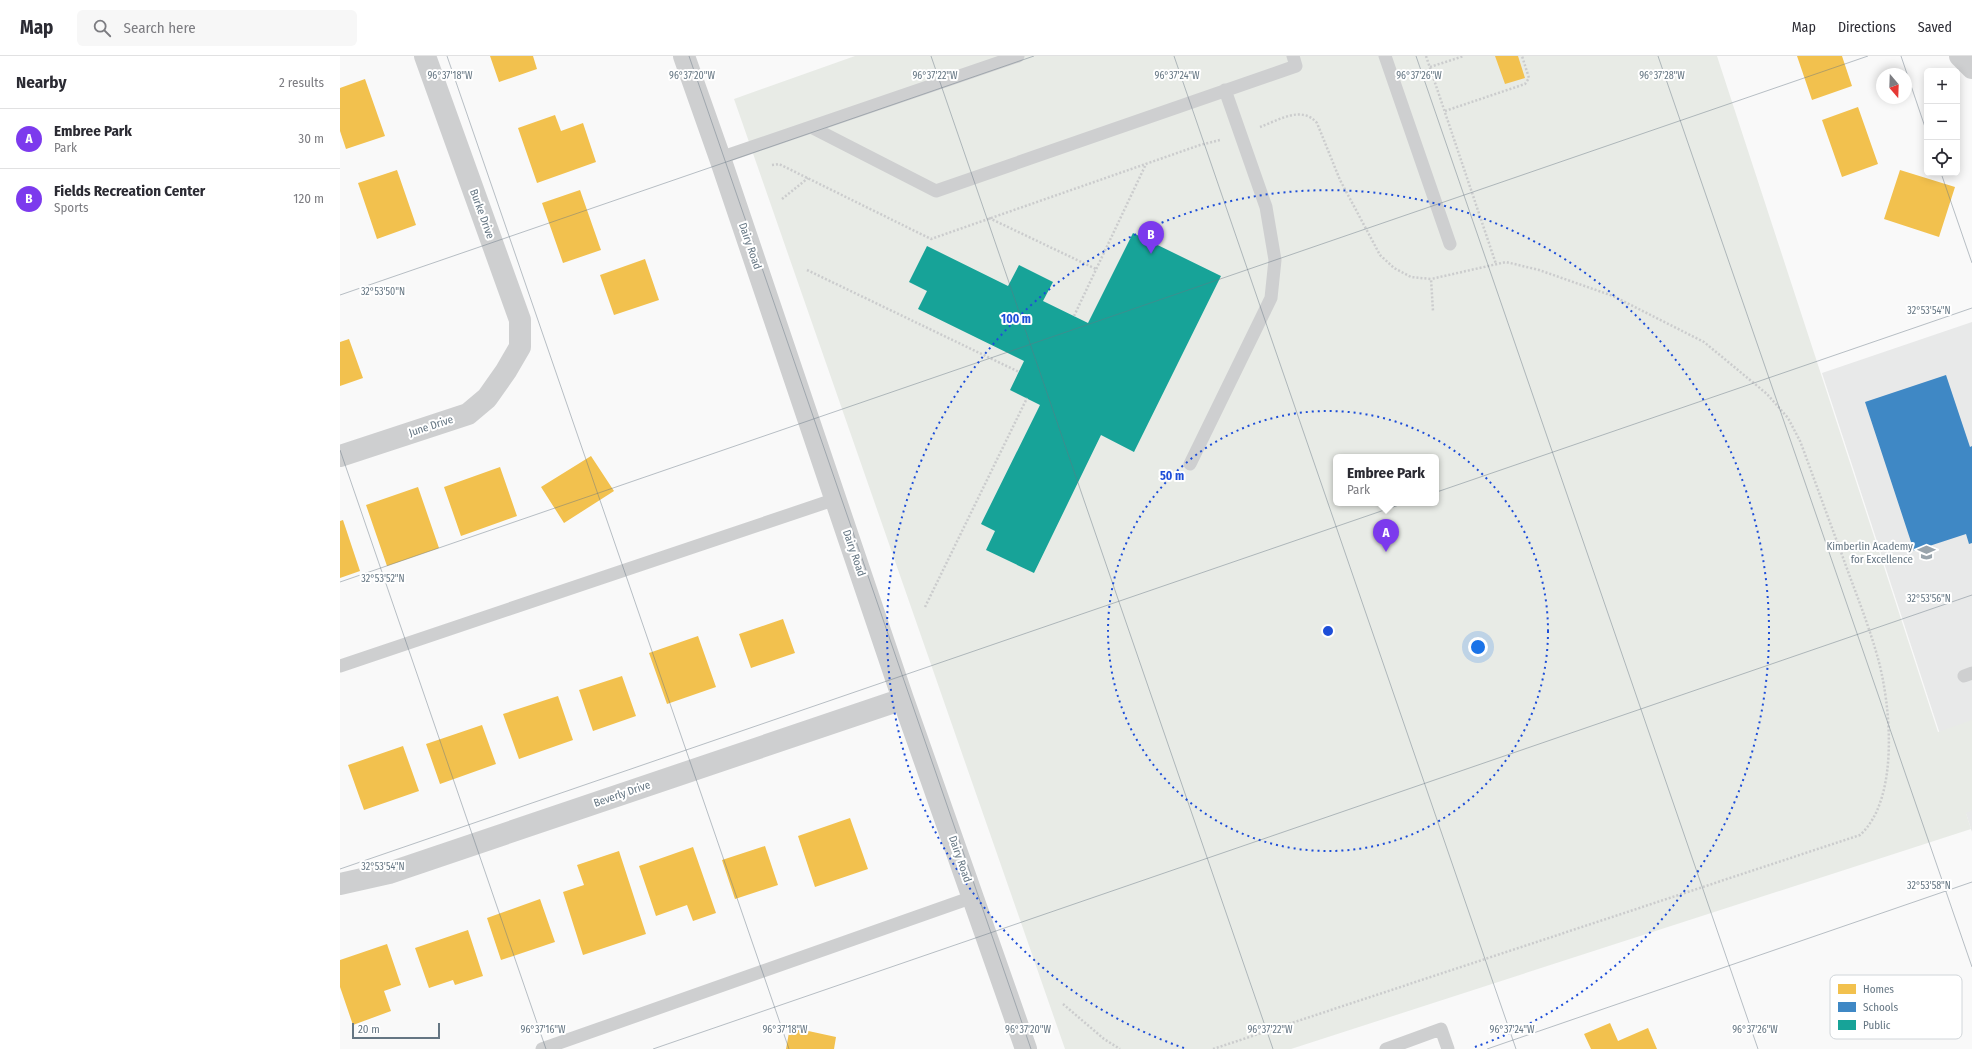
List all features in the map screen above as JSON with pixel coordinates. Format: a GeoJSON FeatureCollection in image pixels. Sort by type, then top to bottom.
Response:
{"type":"FeatureCollection","features":[{"type":"Feature","properties":{"kind":"street","name":"Burke Drive"},"geometry":{"type":"LineString","coordinates":[[425,56],[520,320],[520,347],[506,371]]}},
{"type":"Feature","properties":{"kind":"street","name":"Dairy Road"},"geometry":{"type":"LineString","coordinates":[[684,56],[836,498],[903,699],[1026,1049]]}},
{"type":"Feature","properties":{"kind":"street"},"geometry":{"type":"LineString","coordinates":[[1960,56],[1972,68]]}},
{"type":"Feature","properties":{"kind":"street","name":"June Drive"},"geometry":{"type":"LineString","coordinates":[[340,456],[468,414],[487,398],[506,371]]}},
{"type":"Feature","properties":{"kind":"street","name":"Beverly Drive"},"geometry":{"type":"LineString","coordinates":[[340,884],[397,870],[903,699]]}},
{"type":"Feature","properties":{"kind":"lane"},"geometry":{"type":"LineString","coordinates":[[720,158],[1018,56]]}},
{"type":"Feature","properties":{"kind":"lane"},"geometry":{"type":"LineString","coordinates":[[811,126],[936,191],[1296,66],[1293,56]]}},
{"type":"Feature","properties":{"kind":"lane"},"geometry":{"type":"LineString","coordinates":[[1385,56],[1450,244]]}},
{"type":"Feature","properties":{"kind":"lane"},"geometry":{"type":"LineString","coordinates":[[1190,464],[1271,298],[1275,260],[1266,207],[1225,90]]}},
{"type":"Feature","properties":{"kind":"lane"},"geometry":{"type":"LineString","coordinates":[[340,666],[836,498]]}},
{"type":"Feature","properties":{"kind":"lane"},"geometry":{"type":"LineString","coordinates":[[542,1049],[973,897]]}},
{"type":"Feature","properties":{"kind":"lane"},"geometry":{"type":"LineString","coordinates":[[1386,1049],[1442,1029],[1448,1049]]}},
{"type":"Feature","properties":{"kind":"path"},"geometry":{"type":"LineString","coordinates":[[1426,56],[1446,111],[1496,264]]}},
{"type":"Feature","properties":{"kind":"path"},"geometry":{"type":"LineString","coordinates":[[1430,67],[1464,56]]}},
{"type":"Feature","properties":{"kind":"path"},"geometry":{"type":"LineString","coordinates":[[1446,111],[1525,84],[1530,78],[1522,56]]}},
{"type":"Feature","properties":{"kind":"path"},"geometry":{"type":"LineString","coordinates":[[770,165],[779,164],[931,239],[1200,144],[1240,134],[1298,113],[1314,119],[1317,123],[1340,180],[1380,255],[1394,268],[1411,276],[1431,279],[1506,262],[1539,270],[1613,296],[1695,336],[1767,394],[1788,418],[1800,441],[1878,656],[1886,698],[1889,743],[1886,783],[1879,810],[1870,826],[1860,835],[1213,1049]]}},
{"type":"Feature","properties":{"kind":"path"},"geometry":{"type":"LineString","coordinates":[[1074,316],[1146,163]]}},
{"type":"Feature","properties":{"kind":"path"},"geometry":{"type":"LineString","coordinates":[[782,199],[808,178]]}},
{"type":"Feature","properties":{"kind":"path"},"geometry":{"type":"LineString","coordinates":[[989,218],[1096,269]]}},
{"type":"Feature","properties":{"kind":"path"},"geometry":{"type":"LineString","coordinates":[[807,270],[1019,372]]}},
{"type":"Feature","properties":{"kind":"path"},"geometry":{"type":"LineString","coordinates":[[1431,279],[1433,312]]}},
{"type":"Feature","properties":{"kind":"path"},"geometry":{"type":"LineString","coordinates":[[925,607],[1027,398]]}},
{"type":"Feature","properties":{"kind":"path"},"geometry":{"type":"LineString","coordinates":[[1063,1004],[1104,1039],[1120,1049]]}},
{"type":"Feature","properties":{"kind":"shaded area"},"geometry":{"type":"Polygon","coordinates":[[[855,56],[1717,56],[1938,732],[1972,720],[1972,810],[1966,813],[1971,829],[1291,1049],[1065,1049],[734,99],[855,56]]]}},
{"type":"Feature","properties":{"kind":"shaded area","name":"Kimberlin Academy for Excellence"},"geometry":{"type":"Polygon","coordinates":[[[1972,322],[1972,832],[1822,373],[1972,322]]]}},
{"type":"Feature","properties":{"kind":"building: Homes"},"geometry":{"type":"Polygon","coordinates":[[[490,56],[533,56],[537,69],[499,82],[490,56]]]}},
{"type":"Feature","properties":{"kind":"building: Homes"},"geometry":{"type":"Polygon","coordinates":[[[1495,56],[1518,56],[1525,78],[1505,84],[1495,56]]]}},
{"type":"Feature","properties":{"kind":"building: Homes"},"geometry":{"type":"Polygon","coordinates":[[[1797,56],[1842,56],[1852,86],[1812,100],[1797,56]]]}},
{"type":"Feature","properties":{"kind":"building: Homes"},"geometry":{"type":"Polygon","coordinates":[[[365,79],[385,136],[346,149],[340,131],[340,88],[365,79]]]}},
{"type":"Feature","properties":{"kind":"building: Homes"},"geometry":{"type":"Polygon","coordinates":[[[1858,107],[1878,164],[1842,177],[1822,120],[1858,107]]]}},
{"type":"Feature","properties":{"kind":"building: Homes"},"geometry":{"type":"Polygon","coordinates":[[[555,115],[561,131],[583,123],[596,162],[537,183],[518,128],[555,115]]]}},
{"type":"Feature","properties":{"kind":"building: Homes"},"geometry":{"type":"Polygon","coordinates":[[[397,170],[416,225],[377,239],[358,183],[397,170]]]}},
{"type":"Feature","properties":{"kind":"building: Homes"},"geometry":{"type":"Polygon","coordinates":[[[1900,170],[1955,187],[1939,237],[1884,219],[1900,170]]]}},
{"type":"Feature","properties":{"kind":"building: Homes"},"geometry":{"type":"Polygon","coordinates":[[[580,190],[601,250],[563,263],[542,203],[580,190]]]}},
{"type":"Feature","properties":{"kind":"building: Homes"},"geometry":{"type":"Polygon","coordinates":[[[645,259],[659,300],[614,315],[600,275],[645,259]]]}},
{"type":"Feature","properties":{"kind":"building: Homes"},"geometry":{"type":"Polygon","coordinates":[[[349,339],[363,378],[340,386],[340,342],[349,339]]]}},
{"type":"Feature","properties":{"kind":"building: Homes"},"geometry":{"type":"Polygon","coordinates":[[[591,456],[614,491],[564,523],[541,487],[591,456]]]}},
{"type":"Feature","properties":{"kind":"building: Homes"},"geometry":{"type":"Polygon","coordinates":[[[500,467],[517,516],[461,536],[444,487],[500,467]]]}},
{"type":"Feature","properties":{"kind":"building: Homes"},"geometry":{"type":"Polygon","coordinates":[[[418,487],[439,548],[387,566],[366,505],[418,487]]]}},
{"type":"Feature","properties":{"kind":"building: Homes"},"geometry":{"type":"Polygon","coordinates":[[[343,520],[360,571],[340,578],[340,521],[343,520]]]}},
{"type":"Feature","properties":{"kind":"building: Homes"},"geometry":{"type":"Polygon","coordinates":[[[783,619],[795,653],[751,668],[739,634],[783,619]]]}},
{"type":"Feature","properties":{"kind":"building: Homes"},"geometry":{"type":"Polygon","coordinates":[[[698,636],[716,687],[667,704],[649,653],[698,636]]]}},
{"type":"Feature","properties":{"kind":"building: Homes"},"geometry":{"type":"Polygon","coordinates":[[[622,676],[636,716],[593,731],[579,690],[622,676]]]}},
{"type":"Feature","properties":{"kind":"building: Homes"},"geometry":{"type":"Polygon","coordinates":[[[558,696],[573,740],[519,759],[503,714],[558,696]]]}},
{"type":"Feature","properties":{"kind":"building: Homes"},"geometry":{"type":"Polygon","coordinates":[[[482,725],[496,764],[440,784],[426,744],[482,725]]]}},
{"type":"Feature","properties":{"kind":"building: Homes"},"geometry":{"type":"Polygon","coordinates":[[[403,746],[419,791],[364,810],[348,765],[403,746]]]}},
{"type":"Feature","properties":{"kind":"building: Homes"},"geometry":{"type":"Polygon","coordinates":[[[850,818],[868,869],[815,887],[798,836],[850,818]]]}},
{"type":"Feature","properties":{"kind":"building: Homes"},"geometry":{"type":"Polygon","coordinates":[[[765,846],[778,885],[735,899],[722,860],[765,846]]]}},
{"type":"Feature","properties":{"kind":"building: Homes"},"geometry":{"type":"Polygon","coordinates":[[[693,847],[716,913],[693,921],[687,905],[656,916],[639,866],[693,847]]]}},
{"type":"Feature","properties":{"kind":"building: Homes"},"geometry":{"type":"Polygon","coordinates":[[[619,851],[646,934],[583,955],[563,892],[584,885],[577,865],[619,851]]]}},
{"type":"Feature","properties":{"kind":"building: Homes"},"geometry":{"type":"Polygon","coordinates":[[[540,899],[555,942],[501,960],[487,918],[540,899]]]}},
{"type":"Feature","properties":{"kind":"building: Homes"},"geometry":{"type":"Polygon","coordinates":[[[468,930],[483,976],[455,985],[453,980],[429,988],[415,948],[468,930]]]}},
{"type":"Feature","properties":{"kind":"building: Homes"},"geometry":{"type":"Polygon","coordinates":[[[387,944],[401,985],[384,991],[391,1011],[353,1025],[340,987],[340,960],[387,944]]]}},
{"type":"Feature","properties":{"kind":"building: Homes"},"geometry":{"type":"Polygon","coordinates":[[[1610,1023],[1618,1041],[1648,1028],[1657,1049],[1591,1049],[1584,1034],[1610,1023]]]}},
{"type":"Feature","properties":{"kind":"building: Homes"},"geometry":{"type":"Polygon","coordinates":[[[790,1027],[836,1037],[834,1049],[786,1049],[790,1027]]]}},
{"type":"Feature","properties":{"kind":"building: Schools"},"geometry":{"type":"Polygon","coordinates":[[[1946,375],[1970,447],[1972,446],[1972,543],[1969,544],[1966,534],[1914,551],[1865,402],[1946,375]]]}},
{"type":"Feature","properties":{"kind":"building: Public"},"geometry":{"type":"Polygon","coordinates":[[[1133,233],[1221,276],[1134,452],[1101,435],[1034,573],[986,550],[995,531],[981,524],[1040,405],[1010,390],[1024,361],[918,309],[927,291],[909,282],[927,246],[1008,286],[1019,265],[1053,282],[1043,301],[1088,323],[1133,233]]]}},
{"type":"Feature","properties":{"kind":"place","name":"Fields Recreation Center"},"geometry":{"type":"Point","coordinates":[1151,254]}},
{"type":"Feature","properties":{"kind":"place","name":"Embree Park"},"geometry":{"type":"Point","coordinates":[1386,552]}},
{"type":"Feature","properties":{"kind":"place","name":"Kimberlin Academy for Excellence"},"geometry":{"type":"Point","coordinates":[1926,552]}}]}
